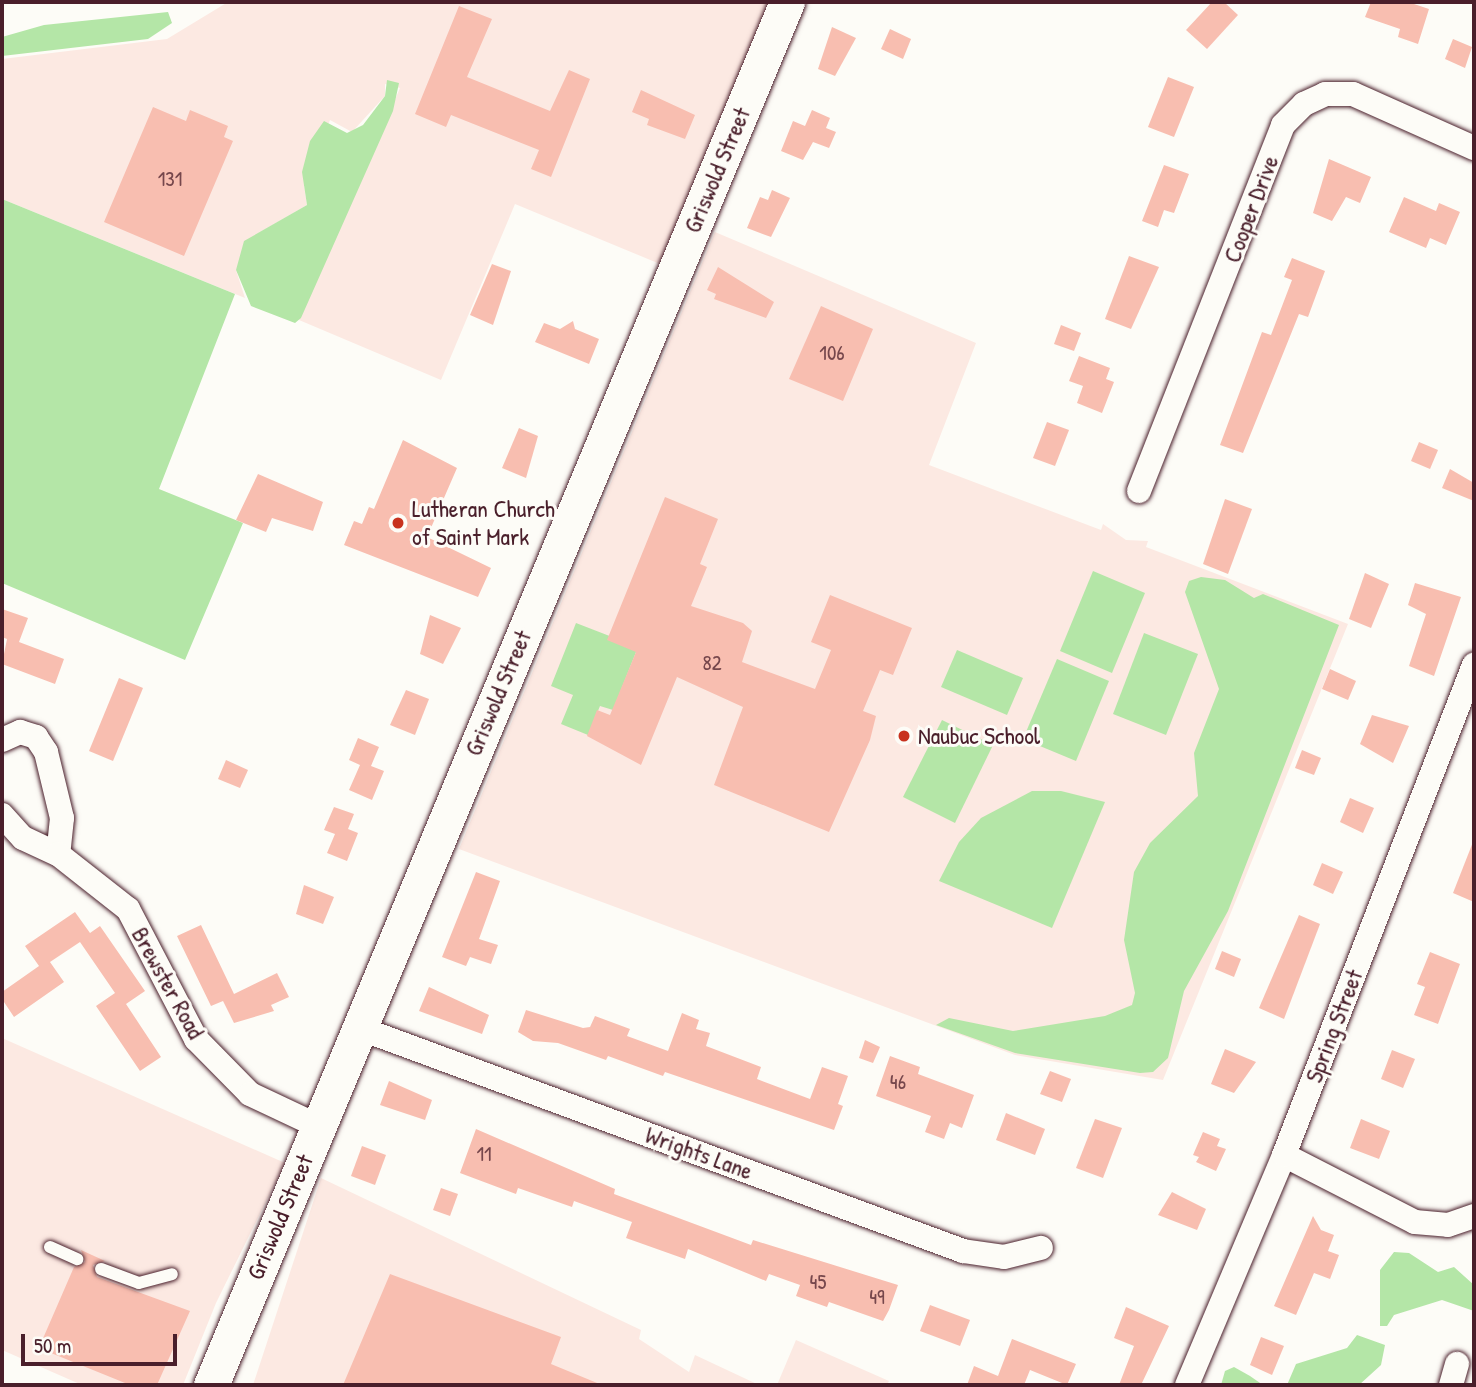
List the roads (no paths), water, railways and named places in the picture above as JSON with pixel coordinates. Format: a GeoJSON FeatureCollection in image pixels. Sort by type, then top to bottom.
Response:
{"type":"FeatureCollection","features":[{"type":"Feature","properties":{"kind":"main road","name":"Griswold Street"},"geometry":{"type":"LineString","coordinates":[[211,1385],[787,2]]}},
{"type":"Feature","properties":{"kind":"street","name":"Cooper Drive"},"geometry":{"type":"LineString","coordinates":[[1139,491],[1283,125],[1304,104],[1325,94],[1353,94],[1474,148]]}},
{"type":"Feature","properties":{"kind":"street","name":"Spring Street"},"geometry":{"type":"LineString","coordinates":[[1187,1385],[1283,1156],[1474,665]]}},
{"type":"Feature","properties":{"kind":"street"},"geometry":{"type":"LineString","coordinates":[[2,740],[20,732],[36,737],[46,751],[62,818],[58,854]]}},
{"type":"Feature","properties":{"kind":"street","name":"Brewster Road"},"geometry":{"type":"LineString","coordinates":[[2,815],[23,838],[58,854],[128,909],[196,1039],[250,1094],[318,1126]]}},
{"type":"Feature","properties":{"kind":"street","name":"Wrights Lane"},"geometry":{"type":"LineString","coordinates":[[359,1028],[963,1251],[1004,1257],[1041,1248]]}},
{"type":"Feature","properties":{"kind":"street"},"geometry":{"type":"LineString","coordinates":[[1283,1156],[1415,1222],[1448,1225],[1474,1216]]}},
{"type":"Feature","properties":{"kind":"lane"},"geometry":{"type":"LineString","coordinates":[[50,1247],[77,1259]]}},
{"type":"Feature","properties":{"kind":"lane"},"geometry":{"type":"LineString","coordinates":[[101,1269],[139,1283],[172,1274]]}},
{"type":"Feature","properties":{"kind":"place","name":"Lutheran Church of Saint Mark"},"geometry":{"type":"Point","coordinates":[398,523]}},
{"type":"Feature","properties":{"kind":"place","name":"Naubuc School"},"geometry":{"type":"Point","coordinates":[904,736]}}]}
